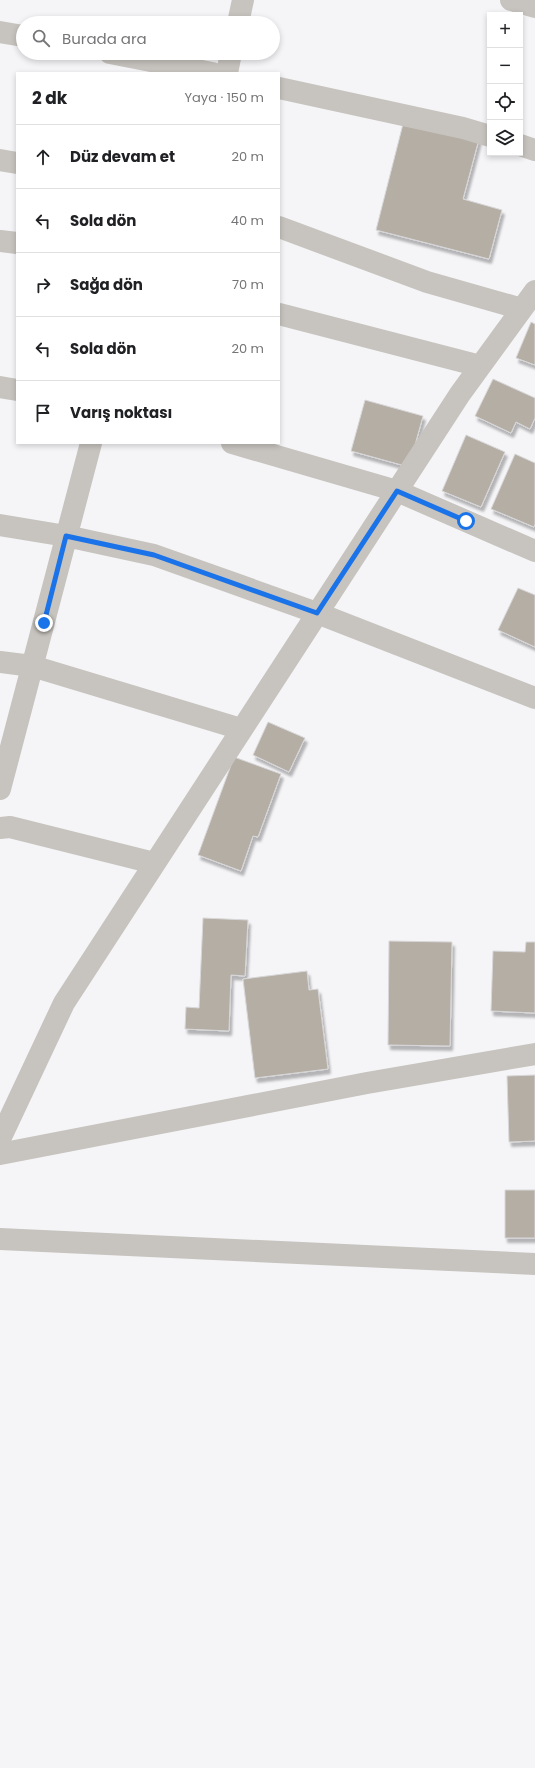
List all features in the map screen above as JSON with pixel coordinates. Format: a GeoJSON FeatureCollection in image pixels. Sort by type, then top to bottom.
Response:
{"type":"FeatureCollection","features":[{"type":"Feature","properties":{"kind":"street"},"geometry":{"type":"LineString","coordinates":[[240,16],[243,0]]}},
{"type":"Feature","properties":{"kind":"street"},"geometry":{"type":"LineString","coordinates":[[510,0],[535,7]]}},
{"type":"Feature","properties":{"kind":"street"},"geometry":{"type":"LineString","coordinates":[[0,32],[16,35]]}},
{"type":"Feature","properties":{"kind":"street"},"geometry":{"type":"LineString","coordinates":[[140,60],[188,71],[200,72]]}},
{"type":"Feature","properties":{"kind":"street"},"geometry":{"type":"LineString","coordinates":[[226,72],[229,60]]}},
{"type":"Feature","properties":{"kind":"street"},"geometry":{"type":"LineString","coordinates":[[280,88],[463,128],[487,135]]}},
{"type":"Feature","properties":{"kind":"street"},"geometry":{"type":"LineString","coordinates":[[523,147],[535,150]]}},
{"type":"Feature","properties":{"kind":"street"},"geometry":{"type":"LineString","coordinates":[[0,160],[16,163]]}},
{"type":"Feature","properties":{"kind":"street"},"geometry":{"type":"LineString","coordinates":[[280,227],[427,282],[522,310]]}},
{"type":"Feature","properties":{"kind":"street"},"geometry":{"type":"LineString","coordinates":[[0,241],[16,243]]}},
{"type":"Feature","properties":{"kind":"street"},"geometry":{"type":"LineString","coordinates":[[0,1139],[64,1003],[460,394],[535,291]]}},
{"type":"Feature","properties":{"kind":"street"},"geometry":{"type":"LineString","coordinates":[[280,314],[480,366]]}},
{"type":"Feature","properties":{"kind":"street"},"geometry":{"type":"LineString","coordinates":[[0,387],[16,390]]}},
{"type":"Feature","properties":{"kind":"street"},"geometry":{"type":"LineString","coordinates":[[0,789],[91,444]]}},
{"type":"Feature","properties":{"kind":"street"},"geometry":{"type":"LineString","coordinates":[[235,444],[397,491],[535,551]]}},
{"type":"Feature","properties":{"kind":"street"},"geometry":{"type":"LineString","coordinates":[[0,525],[66,536],[154,555],[317,613],[535,698]]}},
{"type":"Feature","properties":{"kind":"street"},"geometry":{"type":"LineString","coordinates":[[0,662],[32,666],[241,729]]}},
{"type":"Feature","properties":{"kind":"street"},"geometry":{"type":"LineString","coordinates":[[0,828],[10,827],[154,863]]}},
{"type":"Feature","properties":{"kind":"street"},"geometry":{"type":"LineString","coordinates":[[0,1154],[368,1083],[535,1054]]}},
{"type":"Feature","properties":{"kind":"street"},"geometry":{"type":"LineString","coordinates":[[0,1240],[535,1264]]}},
{"type":"Feature","properties":{"kind":"building"},"geometry":{"type":"Polygon","coordinates":[[[404,120],[479,139],[463,199],[502,210],[489,259],[376,230],[404,120]]]}},
{"type":"Feature","properties":{"kind":"building"},"geometry":{"type":"Polygon","coordinates":[[[531,322],[535,324],[535,365],[516,358],[531,322]]]}},
{"type":"Feature","properties":{"kind":"building"},"geometry":{"type":"Polygon","coordinates":[[[493,379],[535,398],[535,418],[530,429],[516,422],[511,433],[475,416],[493,379]]]}},
{"type":"Feature","properties":{"kind":"building"},"geometry":{"type":"Polygon","coordinates":[[[365,400],[423,416],[409,467],[351,451],[365,400]]]}},
{"type":"Feature","properties":{"kind":"building"},"geometry":{"type":"Polygon","coordinates":[[[466,435],[505,452],[481,507],[442,491],[466,435]]]}},
{"type":"Feature","properties":{"kind":"building"},"geometry":{"type":"Polygon","coordinates":[[[515,454],[535,463],[534,527],[491,509],[515,454]]]}},
{"type":"Feature","properties":{"kind":"building"},"geometry":{"type":"Polygon","coordinates":[[[518,588],[535,595],[535,647],[498,630],[518,588]]]}},
{"type":"Feature","properties":{"kind":"building"},"geometry":{"type":"Polygon","coordinates":[[[268,722],[305,738],[289,772],[253,755],[268,722]]]}},
{"type":"Feature","properties":{"kind":"building"},"geometry":{"type":"Polygon","coordinates":[[[234,757],[281,774],[258,837],[253,836],[241,871],[198,855],[234,757]]]}},
{"type":"Feature","properties":{"kind":"building"},"geometry":{"type":"Polygon","coordinates":[[[203,918],[248,920],[245,976],[231,975],[229,1031],[185,1029],[186,1007],[199,1008],[203,918]]]}},
{"type":"Feature","properties":{"kind":"building"},"geometry":{"type":"Polygon","coordinates":[[[389,941],[452,942],[450,1046],[388,1045],[389,941]]]}},
{"type":"Feature","properties":{"kind":"building"},"geometry":{"type":"Polygon","coordinates":[[[526,942],[535,942],[535,1013],[491,1011],[493,951],[525,952],[526,942]]]}},
{"type":"Feature","properties":{"kind":"building"},"geometry":{"type":"Polygon","coordinates":[[[307,971],[309,990],[318,989],[328,1069],[255,1078],[243,979],[307,971]]]}},
{"type":"Feature","properties":{"kind":"building"},"geometry":{"type":"Polygon","coordinates":[[[535,1075],[535,1141],[509,1142],[507,1076],[535,1075]]]}},
{"type":"Feature","properties":{"kind":"building"},"geometry":{"type":"Polygon","coordinates":[[[505,1190],[535,1190],[535,1238],[505,1238],[505,1190]]]}},
{"type":"Feature","properties":{"kind":"route"},"geometry":{"type":"LineString","coordinates":[[44,623],[66,536],[154,555],[317,613],[397,491],[466,521]]}}]}
